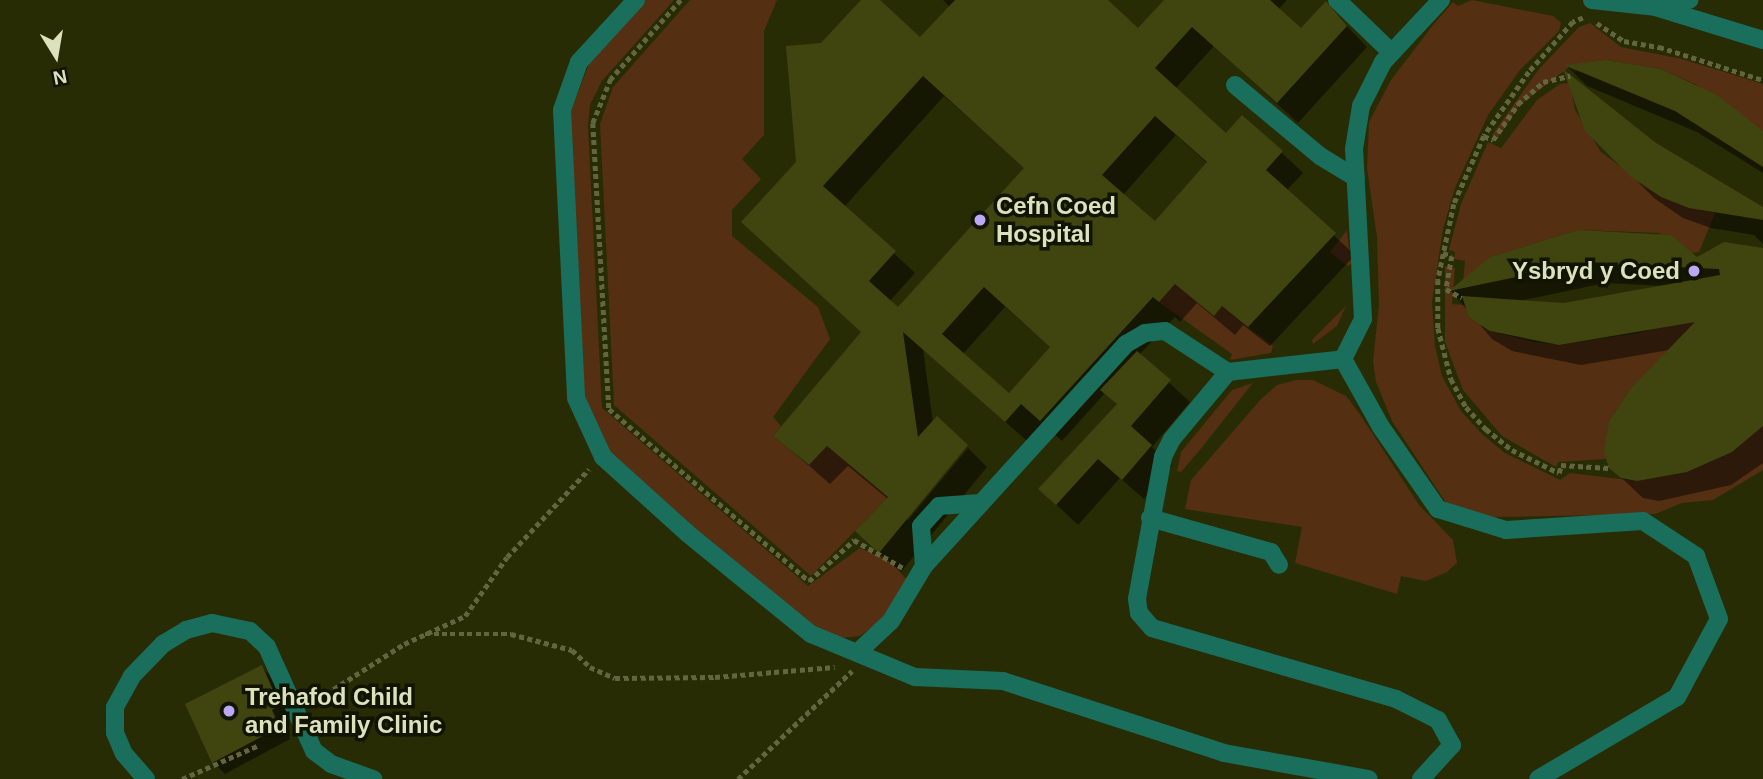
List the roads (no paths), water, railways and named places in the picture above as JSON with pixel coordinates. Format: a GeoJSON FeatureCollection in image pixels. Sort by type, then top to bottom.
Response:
{"type":"FeatureCollection","features":[{"type":"Feature","properties":{"kind":"lane"},"geometry":{"type":"LineString","coordinates":[[636,0],[579,62],[562,110],[576,398],[603,457],[773,606],[811,634],[915,677],[1003,681],[1224,753],[1369,779]]}},
{"type":"Feature","properties":{"kind":"lane"},"geometry":{"type":"LineString","coordinates":[[1337,0],[1392,53]]}},
{"type":"Feature","properties":{"kind":"lane"},"geometry":{"type":"LineString","coordinates":[[1343,359],[1363,319],[1354,149],[1362,106],[1373,79],[1392,53],[1440,0]]}},
{"type":"Feature","properties":{"kind":"lane"},"geometry":{"type":"LineString","coordinates":[[1591,0],[1655,7],[1763,40]]}},
{"type":"Feature","properties":{"kind":"lane"},"geometry":{"type":"LineString","coordinates":[[1655,7],[1689,0]]}},
{"type":"Feature","properties":{"kind":"lane"},"geometry":{"type":"LineString","coordinates":[[1235,85],[1320,156],[1356,178]]}},
{"type":"Feature","properties":{"kind":"lane"},"geometry":{"type":"LineString","coordinates":[[858,652],[891,621],[921,572],[981,503],[1126,344],[1144,333],[1165,331],[1228,372],[1343,359]]}},
{"type":"Feature","properties":{"kind":"lane"},"geometry":{"type":"LineString","coordinates":[[1343,359],[1381,427],[1438,509],[1506,530],[1643,521],[1696,555],[1719,619],[1677,697],[1538,779]]}},
{"type":"Feature","properties":{"kind":"lane"},"geometry":{"type":"LineString","coordinates":[[1228,372],[1172,439],[1163,457],[1137,599],[1144,621],[1396,699],[1438,720],[1452,745],[1420,779]]}},
{"type":"Feature","properties":{"kind":"lane"},"geometry":{"type":"LineString","coordinates":[[921,572],[922,527],[939,506],[981,503]]}},
{"type":"Feature","properties":{"kind":"lane"},"geometry":{"type":"LineString","coordinates":[[1150,518],[1271,552],[1279,565]]}},
{"type":"Feature","properties":{"kind":"lane"},"geometry":{"type":"LineString","coordinates":[[146,779],[124,754],[115,733],[115,707],[145,660],[186,630],[212,623],[250,631],[267,647],[314,751],[331,764],[373,779]]}},
{"type":"Feature","properties":{"kind":"place","name":"Cefn Coed Hospital"},"geometry":{"type":"Point","coordinates":[980,220]}},
{"type":"Feature","properties":{"kind":"place","name":"Ysbryd y Coed"},"geometry":{"type":"Point","coordinates":[1694,271]}},
{"type":"Feature","properties":{"kind":"place","name":"Trehafod Child and Family Clinic"},"geometry":{"type":"Point","coordinates":[229,711]}}]}
